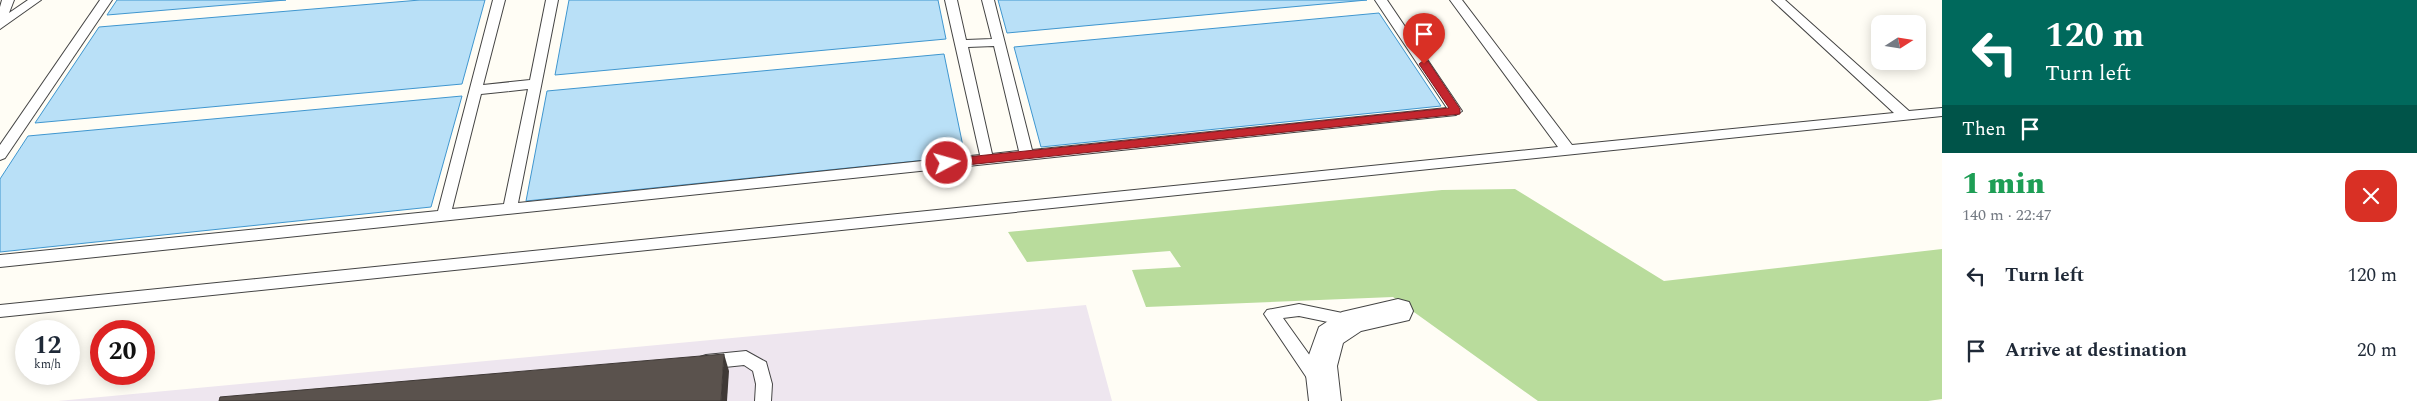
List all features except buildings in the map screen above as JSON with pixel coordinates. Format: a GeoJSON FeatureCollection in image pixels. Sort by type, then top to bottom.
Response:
{"type":"FeatureCollection","features":[{"type":"Feature","properties":{"kind":"street"},"geometry":{"type":"LineString","coordinates":[[1325,395],[1321,366],[1330,336],[1353,321],[1398,311]]}},
{"type":"Feature","properties":{"kind":"lane"},"geometry":{"type":"LineString","coordinates":[[0,24],[8,0]]}},
{"type":"Feature","properties":{"kind":"lane"},"geometry":{"type":"LineString","coordinates":[[0,24],[35,0]]}},
{"type":"Feature","properties":{"kind":"lane"},"geometry":{"type":"LineString","coordinates":[[0,156],[106,0]]}},
{"type":"Feature","properties":{"kind":"lane"},"geometry":{"type":"LineString","coordinates":[[444,215],[499,0]]}},
{"type":"Feature","properties":{"kind":"lane"},"geometry":{"type":"LineString","coordinates":[[510,207],[552,0]]}},
{"type":"Feature","properties":{"kind":"lane"},"geometry":{"type":"LineString","coordinates":[[950,0],[987,159]]}},
{"type":"Feature","properties":{"kind":"lane"},"geometry":{"type":"LineString","coordinates":[[988,0],[1027,155]]}},
{"type":"Feature","properties":{"kind":"lane"},"geometry":{"type":"LineString","coordinates":[[0,261],[1456,111],[1381,0]]}},
{"type":"Feature","properties":{"kind":"lane"},"geometry":{"type":"LineString","coordinates":[[1456,0],[1568,150]]}},
{"type":"Feature","properties":{"kind":"lane"},"geometry":{"type":"LineString","coordinates":[[1778,0],[1905,116]]}},
{"type":"Feature","properties":{"kind":"lane"},"geometry":{"type":"LineString","coordinates":[[961,44],[998,42]]}},
{"type":"Feature","properties":{"kind":"lane"},"geometry":{"type":"LineString","coordinates":[[476,90],[535,84]]}},
{"type":"Feature","properties":{"kind":"lane"},"geometry":{"type":"LineString","coordinates":[[0,310],[1942,112]]}},
{"type":"Feature","properties":{"kind":"lane"},"geometry":{"type":"LineString","coordinates":[[1325,395],[1272,314],[1299,310],[1353,321]]}},
{"type":"Feature","properties":{"kind":"lane"},"geometry":{"type":"LineString","coordinates":[[686,364],[746,358],[760,367],[764,384],[764,401]]}},
{"type":"Feature","properties":{"kind":"shaded area"},"geometry":{"type":"Polygon","coordinates":[[[1086,305],[1112,401],[58,401],[1086,305]]]}},
{"type":"Feature","properties":{"kind":"green space"},"geometry":{"type":"Polygon","coordinates":[[[1515,189],[1664,281],[1942,249],[1942,399],[1928,401],[1538,401],[1393,297],[1146,307],[1132,270],[1181,267],[1170,251],[1027,262],[1008,232],[1442,190],[1515,189]]]}},
{"type":"Feature","properties":{"kind":"water"},"geometry":{"type":"Polygon","coordinates":[[[117,0],[286,0],[107,15],[117,0]]]}},
{"type":"Feature","properties":{"kind":"water"},"geometry":{"type":"Polygon","coordinates":[[[420,0],[485,0],[462,84],[35,123],[99,27],[420,0]]]}},
{"type":"Feature","properties":{"kind":"water"},"geometry":{"type":"Polygon","coordinates":[[[569,0],[938,0],[946,39],[555,75],[569,0]]]}},
{"type":"Feature","properties":{"kind":"water"},"geometry":{"type":"Polygon","coordinates":[[[998,0],[1367,0],[1007,33],[998,0]]]}},
{"type":"Feature","properties":{"kind":"water"},"geometry":{"type":"Polygon","coordinates":[[[1379,13],[1441,106],[1041,147],[1014,47],[1379,13]]]}},
{"type":"Feature","properties":{"kind":"water"},"geometry":{"type":"Polygon","coordinates":[[[944,54],[965,156],[526,201],[547,91],[944,54]]]}},
{"type":"Feature","properties":{"kind":"water"},"geometry":{"type":"Polygon","coordinates":[[[462,96],[431,207],[0,252],[0,179],[28,136],[462,96]]]}},
{"type":"Feature","properties":{"kind":"route"},"geometry":{"type":"LineString","coordinates":[[947,163],[1456,111],[1424,64]]}}]}
